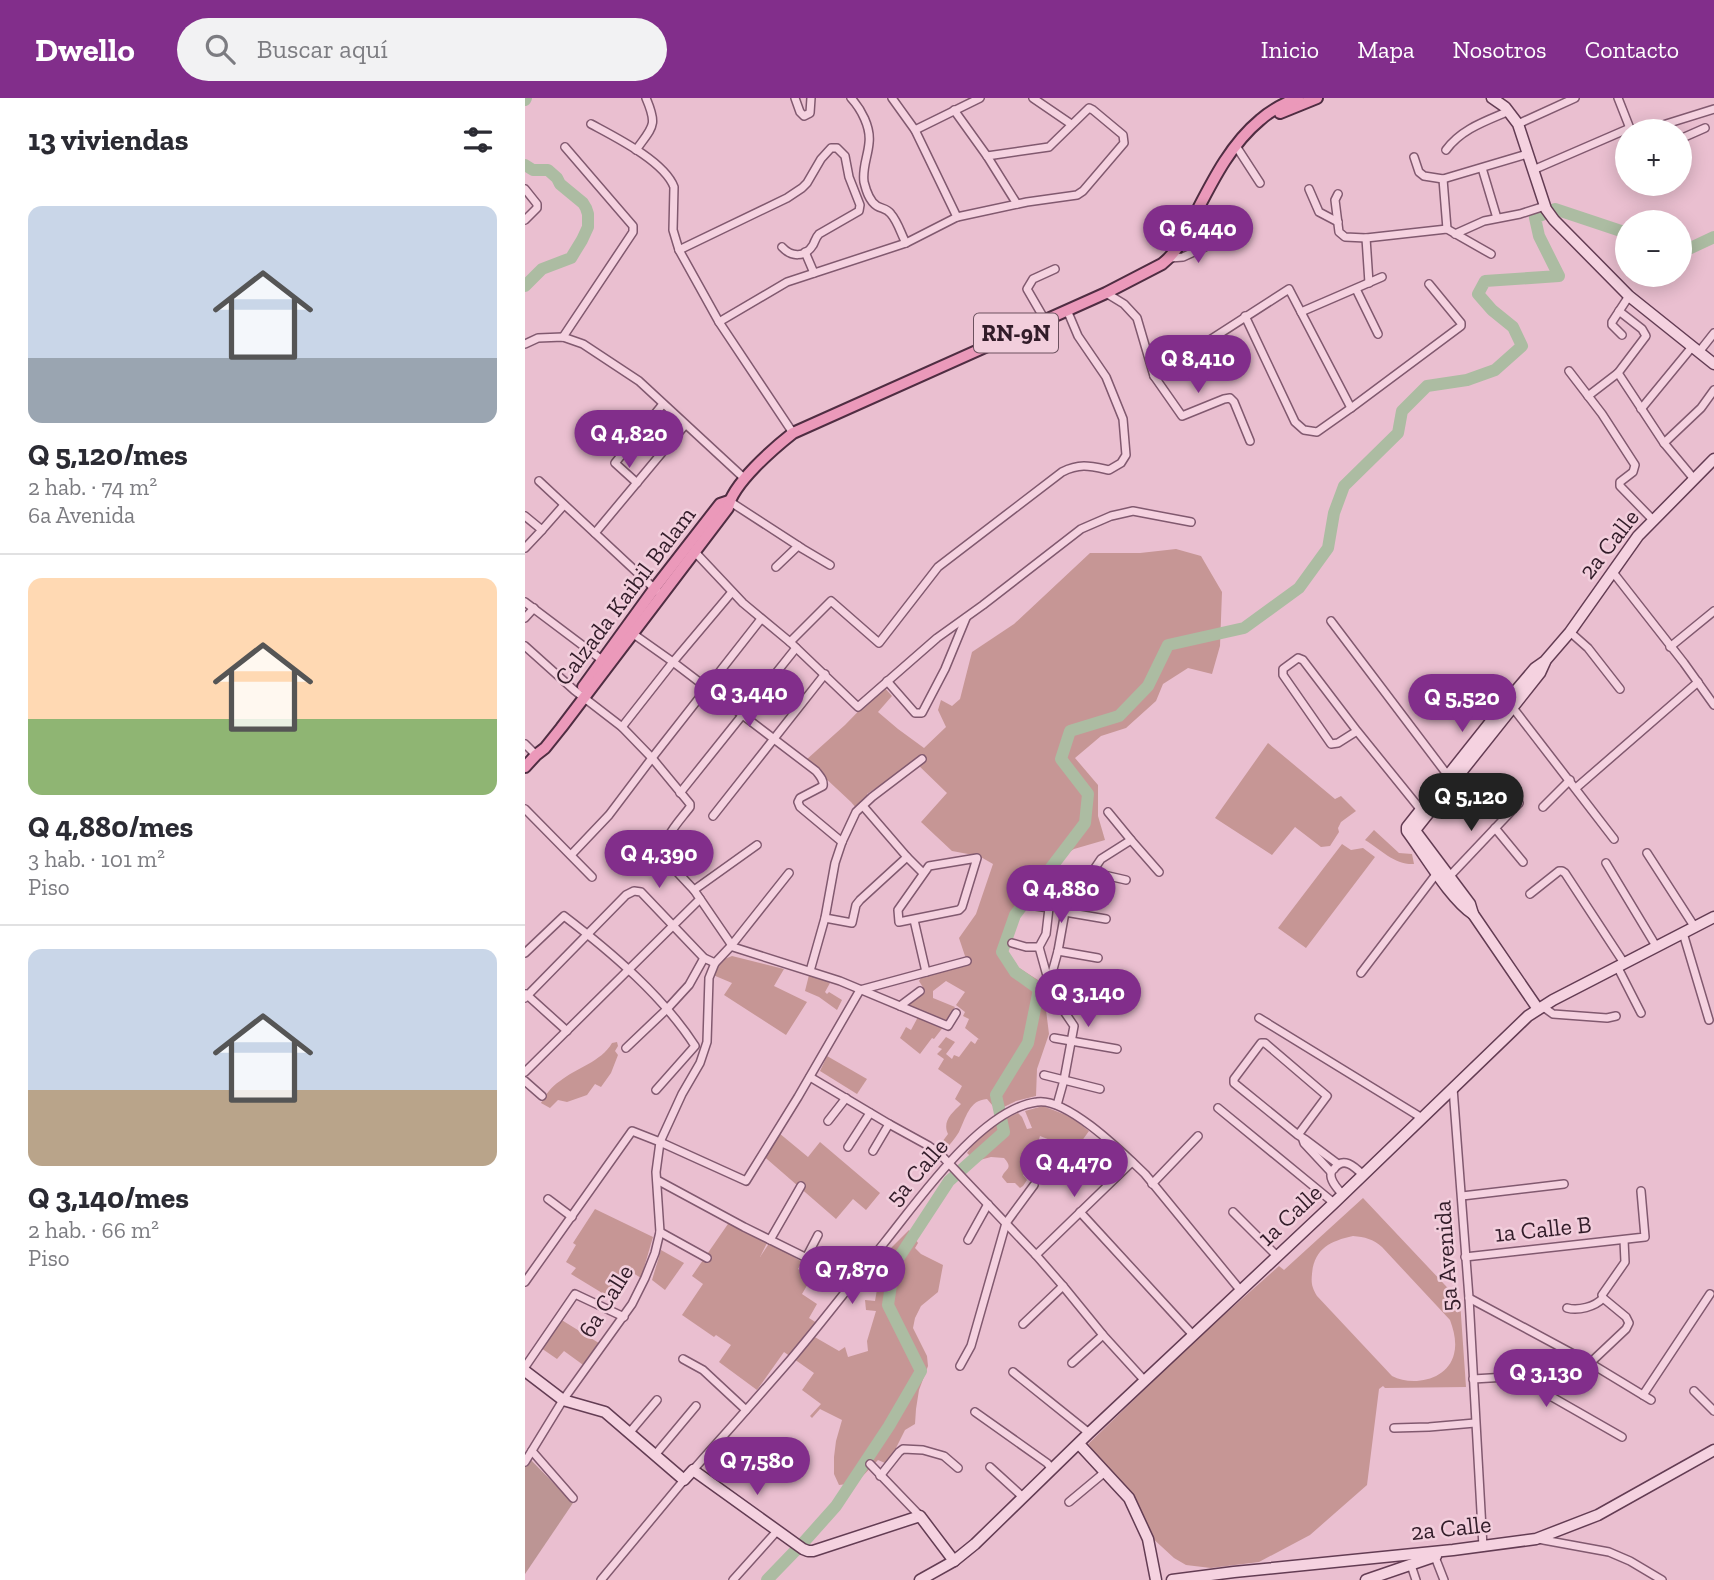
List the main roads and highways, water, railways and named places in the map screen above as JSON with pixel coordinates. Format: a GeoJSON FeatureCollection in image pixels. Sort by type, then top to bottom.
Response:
{"type":"FeatureCollection","features":[{"type":"Feature","properties":{"kind":"main road","name":"Calzada Kaibil Balam"},"geometry":{"type":"LineString","coordinates":[[582,695],[602,660],[695,551],[727,508],[729,500],[762,458],[793,433],[1106,293],[1162,264],[1170,258],[1185,235],[1215,177],[1236,146],[1260,119],[1298,98]]}},
{"type":"Feature","properties":{"kind":"main road"},"geometry":{"type":"LineString","coordinates":[[1260,119],[1317,98]]}},
{"type":"Feature","properties":{"kind":"main road","name":"Calzada Kaibil Balam"},"geometry":{"type":"LineString","coordinates":[[525,767],[545,748],[582,695],[632,633],[720,505],[729,500]]}},
{"type":"Feature","properties":{"kind":"waterway"},"geometry":{"type":"LineString","coordinates":[[525,165],[533,170],[548,170],[583,203],[588,214],[588,227],[571,258],[542,269],[525,286]]}},
{"type":"Feature","properties":{"kind":"waterway"},"geometry":{"type":"LineString","coordinates":[[803,1543],[836,1506],[889,1426],[921,1371],[888,1305],[894,1265],[949,1181],[1004,1132],[996,1095],[1028,1043],[1039,989],[1015,972],[1002,952],[1015,915],[1085,823],[1088,794],[1061,759],[1070,731],[1119,716],[1148,686],[1168,645],[1244,628],[1299,588],[1328,548],[1334,513],[1344,486],[1398,433],[1402,411],[1427,386],[1467,380],[1495,370],[1522,346],[1513,327],[1478,294],[1485,281],[1559,276],[1539,236],[1535,218],[1555,209],[1615,229]]}},
{"type":"Feature","properties":{"kind":"waterway"},"geometry":{"type":"LineString","coordinates":[[1692,247],[1714,237]]}},
{"type":"Feature","properties":{"kind":"waterway"},"geometry":{"type":"LineString","coordinates":[[767,1580],[795,1551]]}}]}
